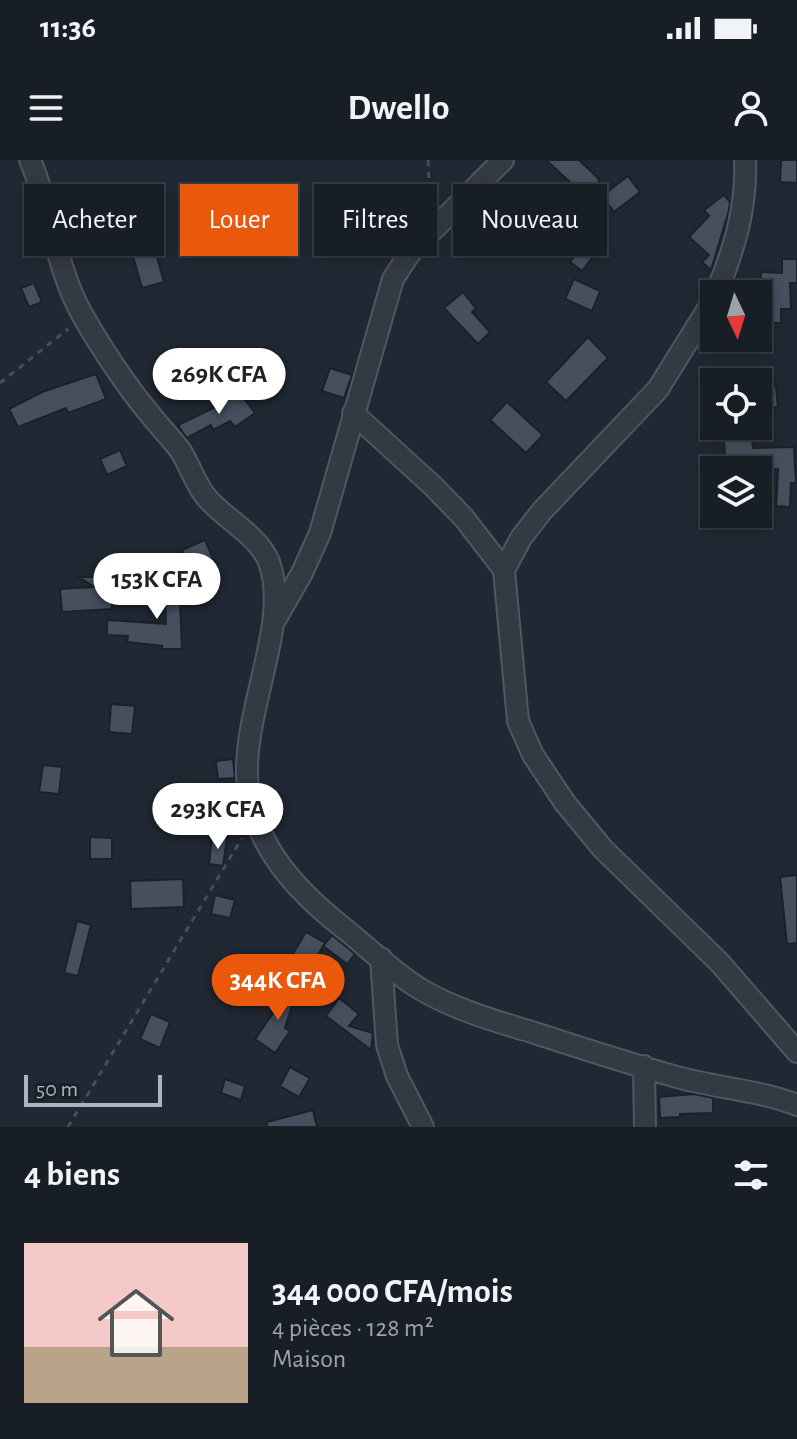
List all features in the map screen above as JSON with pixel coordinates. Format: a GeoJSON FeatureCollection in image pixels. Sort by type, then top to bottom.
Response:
{"type":"FeatureCollection","features":[{"type":"Feature","properties":{"kind":"street"},"geometry":{"type":"LineString","coordinates":[[30,160],[43,196],[58,261],[83,317],[147,411],[182,453],[205,496],[267,558],[275,620]]}},
{"type":"Feature","properties":{"kind":"street"},"geometry":{"type":"LineString","coordinates":[[437,227],[503,160]]}},
{"type":"Feature","properties":{"kind":"street"},"geometry":{"type":"LineString","coordinates":[[721,280],[742,222],[745,160]]}},
{"type":"Feature","properties":{"kind":"street"},"geometry":{"type":"LineString","coordinates":[[408,256],[393,279],[320,533],[275,620],[260,678],[247,759],[248,786],[262,839],[300,889],[421,990],[487,1019],[644,1066],[721,1087],[765,1093],[797,1093]]}},
{"type":"Feature","properties":{"kind":"street"},"geometry":{"type":"LineString","coordinates":[[504,570],[542,511],[658,389],[700,320]]}},
{"type":"Feature","properties":{"kind":"street"},"geometry":{"type":"LineString","coordinates":[[353,413],[443,497],[504,570],[518,721],[533,755],[581,824],[720,963],[797,1052]]}},
{"type":"Feature","properties":{"kind":"street"},"geometry":{"type":"LineString","coordinates":[[381,958],[387,1045],[397,1076],[423,1127]]}},
{"type":"Feature","properties":{"kind":"street"},"geometry":{"type":"LineString","coordinates":[[644,1066],[645,1127]]}},
{"type":"Feature","properties":{"kind":"street"},"geometry":{"type":"LineString","coordinates":[[765,1093],[797,1105]]}},
{"type":"Feature","properties":{"kind":"path"},"geometry":{"type":"LineString","coordinates":[[428,160],[429,184]]}},
{"type":"Feature","properties":{"kind":"path"},"geometry":{"type":"LineString","coordinates":[[0,383],[83,317]]}},
{"type":"Feature","properties":{"kind":"path"},"geometry":{"type":"LineString","coordinates":[[68,1127],[254,817]]}},
{"type":"Feature","properties":{"kind":"building"},"geometry":{"type":"Polygon","coordinates":[[[546,160],[579,160],[600,180],[596,184],[572,184],[546,160]]]}},
{"type":"Feature","properties":{"kind":"building"},"geometry":{"type":"Polygon","coordinates":[[[781,160],[797,160],[797,183],[780,182],[781,160]]]}},
{"type":"Feature","properties":{"kind":"building"},"geometry":{"type":"Polygon","coordinates":[[[628,176],[640,192],[614,212],[607,203],[607,192],[628,176]]]}},
{"type":"Feature","properties":{"kind":"building"},"geometry":{"type":"Polygon","coordinates":[[[724,195],[730,202],[729,210],[711,270],[702,262],[709,255],[689,237],[709,216],[704,210],[724,195]]]}},
{"type":"Feature","properties":{"kind":"building"},"geometry":{"type":"Polygon","coordinates":[[[133,256],[157,256],[164,282],[142,288],[133,256]]]}},
{"type":"Feature","properties":{"kind":"building"},"geometry":{"type":"Polygon","coordinates":[[[575,256],[594,256],[582,271],[570,262],[575,256]]]}},
{"type":"Feature","properties":{"kind":"building"},"geometry":{"type":"Polygon","coordinates":[[[782,259],[797,259],[797,283],[790,283],[791,309],[781,309],[781,323],[772,323],[772,280],[761,280],[761,272],[782,273],[782,259]]]}},
{"type":"Feature","properties":{"kind":"building"},"geometry":{"type":"Polygon","coordinates":[[[574,279],[600,291],[592,311],[565,299],[574,279]]]}},
{"type":"Feature","properties":{"kind":"building"},"geometry":{"type":"Polygon","coordinates":[[[34,283],[42,302],[29,307],[21,288],[34,283]]]}},
{"type":"Feature","properties":{"kind":"building"},"geometry":{"type":"Polygon","coordinates":[[[463,292],[476,308],[472,312],[490,332],[478,344],[444,308],[463,292]]]}},
{"type":"Feature","properties":{"kind":"building"},"geometry":{"type":"Polygon","coordinates":[[[588,337],[608,358],[566,401],[546,382],[588,337]]]}},
{"type":"Feature","properties":{"kind":"building"},"geometry":{"type":"Polygon","coordinates":[[[330,368],[352,375],[344,398],[322,391],[330,368]]]}},
{"type":"Feature","properties":{"kind":"building"},"geometry":{"type":"Polygon","coordinates":[[[96,374],[106,399],[68,413],[66,408],[18,427],[9,409],[42,392],[96,374]]]}},
{"type":"Feature","properties":{"kind":"building"},"geometry":{"type":"Polygon","coordinates":[[[772,387],[776,387],[778,407],[772,408],[772,387]]]}},
{"type":"Feature","properties":{"kind":"building"},"geometry":{"type":"Polygon","coordinates":[[[239,392],[255,413],[235,427],[230,421],[213,430],[211,425],[187,438],[178,425],[222,404],[239,392]]]}},
{"type":"Feature","properties":{"kind":"building"},"geometry":{"type":"Polygon","coordinates":[[[507,402],[543,435],[526,453],[490,420],[507,402]]]}},
{"type":"Feature","properties":{"kind":"building"},"geometry":{"type":"Polygon","coordinates":[[[724,440],[752,440],[753,448],[794,447],[796,483],[791,483],[790,507],[776,506],[778,469],[772,469],[772,456],[725,456],[724,440]]]}},
{"type":"Feature","properties":{"kind":"building"},"geometry":{"type":"Polygon","coordinates":[[[120,450],[127,466],[107,475],[100,459],[120,450]]]}},
{"type":"Feature","properties":{"kind":"building"},"geometry":{"type":"Polygon","coordinates":[[[205,540],[215,563],[192,573],[182,550],[205,540]]]}},
{"type":"Feature","properties":{"kind":"building"},"geometry":{"type":"Polygon","coordinates":[[[184,575],[186,600],[180,601],[182,649],[162,649],[162,646],[127,642],[128,636],[107,635],[107,620],[166,624],[164,576],[184,575]]]}},
{"type":"Feature","properties":{"kind":"building"},"geometry":{"type":"Polygon","coordinates":[[[79,577],[111,577],[112,609],[62,612],[60,589],[94,587],[79,577]]]}},
{"type":"Feature","properties":{"kind":"building"},"geometry":{"type":"Polygon","coordinates":[[[111,704],[135,706],[132,734],[109,732],[111,704]]]}},
{"type":"Feature","properties":{"kind":"building"},"geometry":{"type":"Polygon","coordinates":[[[233,759],[235,778],[218,779],[216,761],[233,759]]]}},
{"type":"Feature","properties":{"kind":"building"},"geometry":{"type":"Polygon","coordinates":[[[43,765],[62,767],[59,794],[39,792],[43,765]]]}},
{"type":"Feature","properties":{"kind":"building"},"geometry":{"type":"Polygon","coordinates":[[[212,836],[227,838],[223,866],[209,864],[212,836]]]}},
{"type":"Feature","properties":{"kind":"building"},"geometry":{"type":"Polygon","coordinates":[[[90,837],[112,838],[112,859],[90,859],[90,837]]]}},
{"type":"Feature","properties":{"kind":"building"},"geometry":{"type":"Polygon","coordinates":[[[797,875],[797,943],[787,944],[780,877],[797,875]]]}},
{"type":"Feature","properties":{"kind":"building"},"geometry":{"type":"Polygon","coordinates":[[[183,879],[184,907],[131,909],[130,881],[183,879]]]}},
{"type":"Feature","properties":{"kind":"building"},"geometry":{"type":"Polygon","coordinates":[[[215,895],[235,900],[230,918],[211,914],[215,895]]]}},
{"type":"Feature","properties":{"kind":"building"},"geometry":{"type":"Polygon","coordinates":[[[77,921],[91,925],[78,976],[64,973],[77,921]]]}},
{"type":"Feature","properties":{"kind":"building"},"geometry":{"type":"Polygon","coordinates":[[[306,932],[325,943],[310,968],[291,957],[306,932]]]}},
{"type":"Feature","properties":{"kind":"building"},"geometry":{"type":"Polygon","coordinates":[[[332,935],[355,954],[347,964],[323,946],[332,935]]]}},
{"type":"Feature","properties":{"kind":"building"},"geometry":{"type":"Polygon","coordinates":[[[297,979],[300,981],[285,1028],[290,1031],[275,1053],[255,1039],[297,979]]]}},
{"type":"Feature","properties":{"kind":"building"},"geometry":{"type":"Polygon","coordinates":[[[339,998],[359,1014],[349,1026],[373,1033],[371,1050],[326,1016],[339,998]]]}},
{"type":"Feature","properties":{"kind":"building"},"geometry":{"type":"Polygon","coordinates":[[[151,1014],[170,1022],[160,1048],[140,1039],[151,1014]]]}},
{"type":"Feature","properties":{"kind":"building"},"geometry":{"type":"Polygon","coordinates":[[[290,1067],[310,1078],[299,1097],[280,1086],[290,1067]]]}},
{"type":"Feature","properties":{"kind":"building"},"geometry":{"type":"Polygon","coordinates":[[[225,1079],[245,1086],[241,1100],[221,1093],[225,1079]]]}},
{"type":"Feature","properties":{"kind":"building"},"geometry":{"type":"Polygon","coordinates":[[[694,1094],[713,1098],[713,1113],[660,1118],[659,1097],[694,1094]]]}},
{"type":"Feature","properties":{"kind":"building"},"geometry":{"type":"Polygon","coordinates":[[[313,1110],[317,1127],[267,1127],[267,1122],[313,1110]]]}}]}
